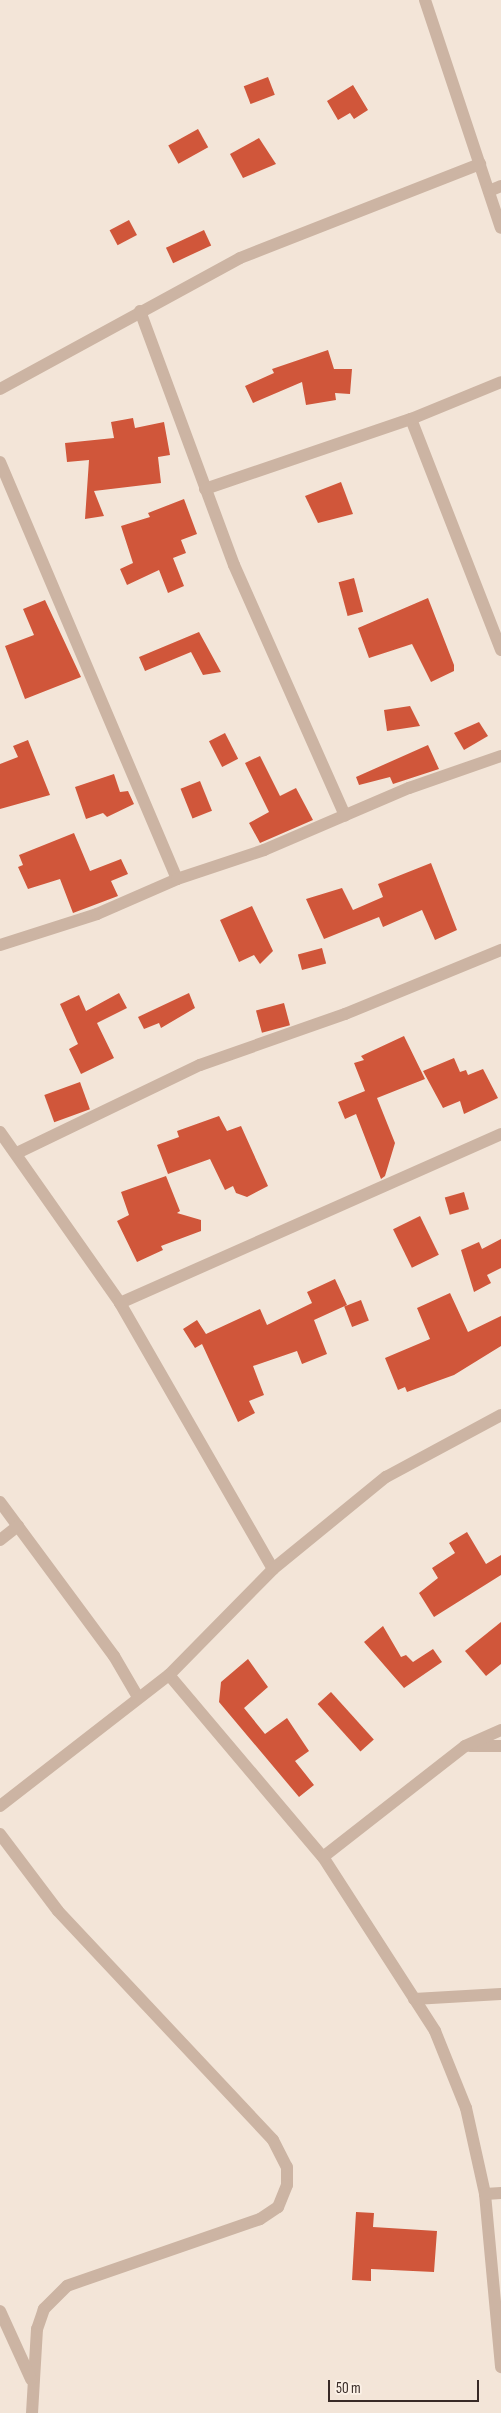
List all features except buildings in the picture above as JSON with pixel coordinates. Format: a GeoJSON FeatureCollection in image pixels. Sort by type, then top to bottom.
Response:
{"type":"FeatureCollection","features":[{"type":"Feature","properties":{"kind":"street"},"geometry":{"type":"LineString","coordinates":[[425,0],[480,164],[495,188],[501,228]]}},
{"type":"Feature","properties":{"kind":"street"},"geometry":{"type":"LineString","coordinates":[[0,389],[240,258],[480,164]]}},
{"type":"Feature","properties":{"kind":"street"},"geometry":{"type":"LineString","coordinates":[[140,311],[234,566],[345,816]]}},
{"type":"Feature","properties":{"kind":"street"},"geometry":{"type":"LineString","coordinates":[[206,489],[411,419],[501,382]]}},
{"type":"Feature","properties":{"kind":"street"},"geometry":{"type":"LineString","coordinates":[[411,419],[501,650]]}},
{"type":"Feature","properties":{"kind":"street"},"geometry":{"type":"LineString","coordinates":[[0,462],[177,879]]}},
{"type":"Feature","properties":{"kind":"street"},"geometry":{"type":"LineString","coordinates":[[0,943],[98,914],[177,879],[264,850],[409,788],[501,756]]}},
{"type":"Feature","properties":{"kind":"street"},"geometry":{"type":"LineString","coordinates":[[17,1153],[200,1065],[345,1014],[501,950]]}},
{"type":"Feature","properties":{"kind":"street"},"geometry":{"type":"LineString","coordinates":[[0,1132],[17,1153],[120,1303],[273,1569]]}},
{"type":"Feature","properties":{"kind":"street"},"geometry":{"type":"LineString","coordinates":[[120,1303],[177,1274],[501,1134]]}},
{"type":"Feature","properties":{"kind":"street"},"geometry":{"type":"LineString","coordinates":[[0,1806],[138,1697],[169,1675],[273,1569],[386,1477],[501,1415]]}},
{"type":"Feature","properties":{"kind":"street"},"geometry":{"type":"LineString","coordinates":[[0,1502],[114,1656],[138,1697]]}},
{"type":"Feature","properties":{"kind":"street"},"geometry":{"type":"LineString","coordinates":[[0,1540],[18,1526]]}},
{"type":"Feature","properties":{"kind":"street"},"geometry":{"type":"LineString","coordinates":[[169,1675],[323,1857],[435,2031],[466,2108],[485,2194],[501,2367]]}},
{"type":"Feature","properties":{"kind":"street"},"geometry":{"type":"LineString","coordinates":[[323,1857],[466,1746],[501,1730]]}},
{"type":"Feature","properties":{"kind":"street"},"geometry":{"type":"LineString","coordinates":[[466,1746],[501,1746]]}},
{"type":"Feature","properties":{"kind":"street"},"geometry":{"type":"LineString","coordinates":[[0,1834],[58,1912],[273,2140],[287,2166],[287,2185],[278,2207],[260,2219],[67,2286],[44,2309],[37,2329],[32,2381],[32,2413]]}},
{"type":"Feature","properties":{"kind":"street"},"geometry":{"type":"LineString","coordinates":[[414,1999],[501,1994]]}},
{"type":"Feature","properties":{"kind":"street"},"geometry":{"type":"LineString","coordinates":[[485,2194],[501,2193]]}},
{"type":"Feature","properties":{"kind":"street"},"geometry":{"type":"LineString","coordinates":[[1,2314],[32,2381]]}}]}
